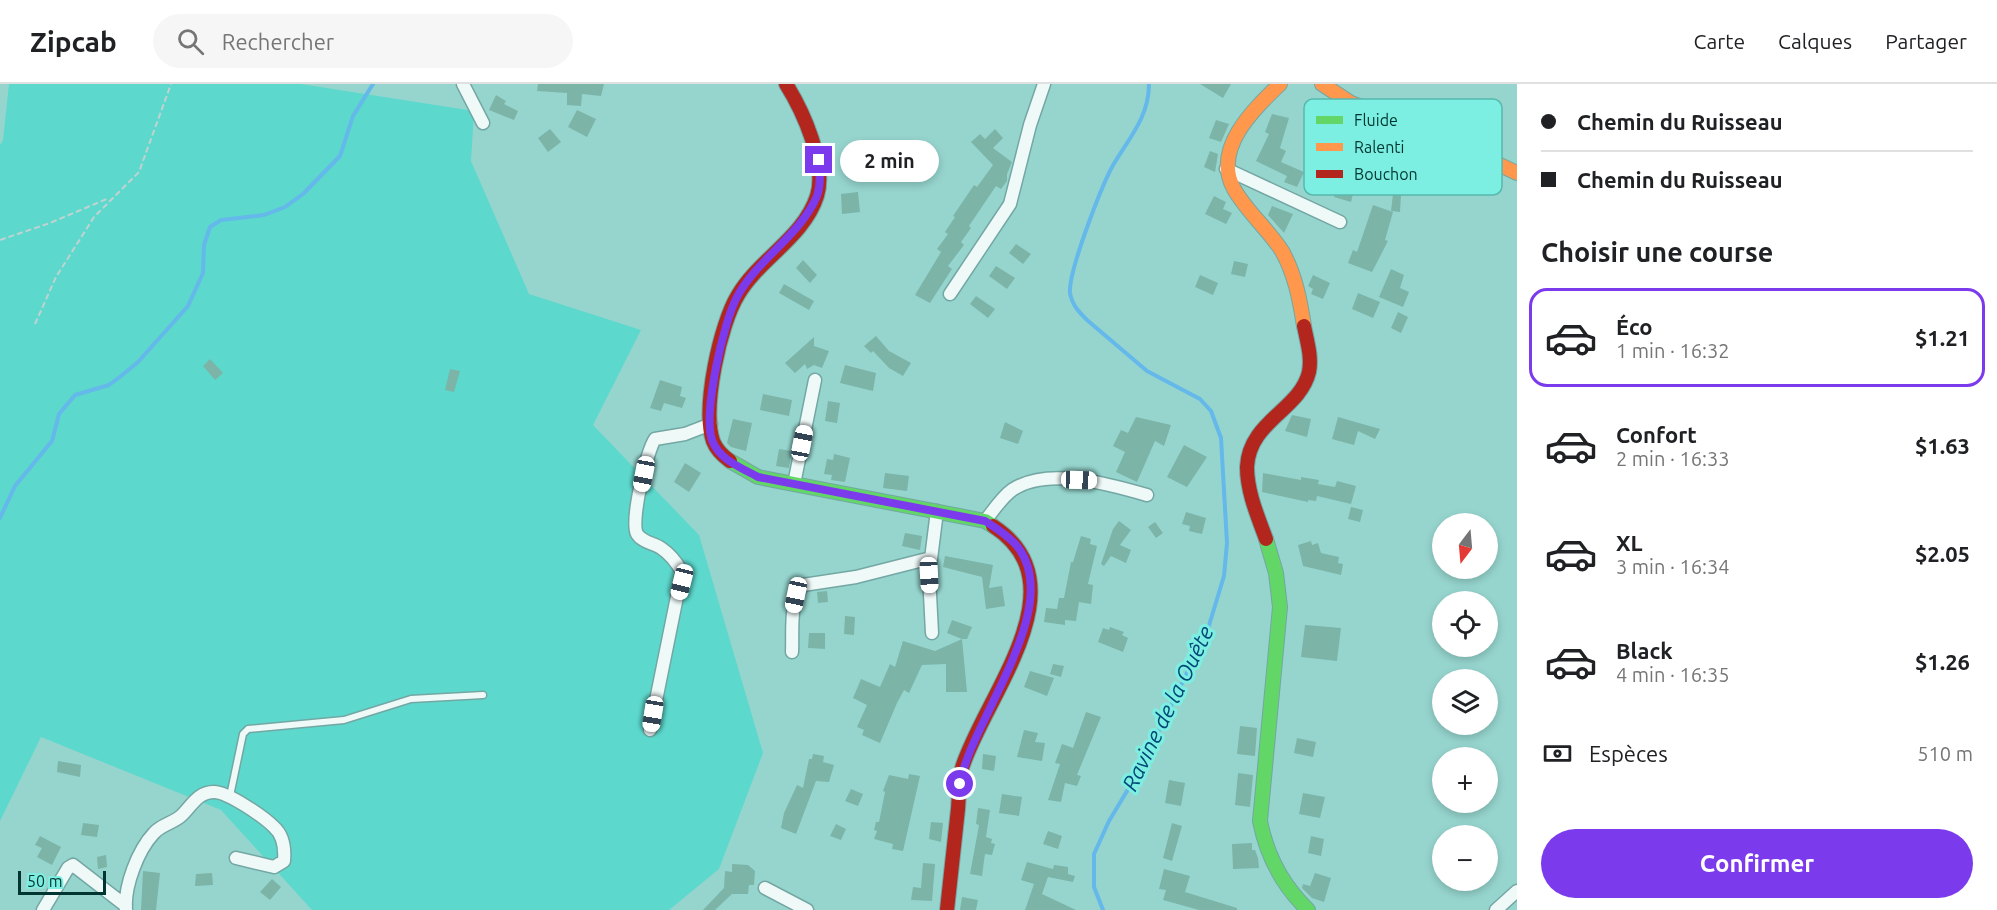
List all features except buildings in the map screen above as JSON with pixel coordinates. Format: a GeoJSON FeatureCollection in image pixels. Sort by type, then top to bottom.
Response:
{"type":"FeatureCollection","features":[{"type":"Feature","properties":{"kind":"street"},"geometry":{"type":"LineString","coordinates":[[463,84],[483,123]]}},
{"type":"Feature","properties":{"kind":"street"},"geometry":{"type":"LineString","coordinates":[[786,84],[796,98],[819,160],[820,177],[817,196],[800,223],[754,273],[737,297],[723,335],[715,372],[712,440],[728,461],[758,477],[985,521],[1005,534],[1019,548],[1030,576],[1031,603],[1017,650],[962,769],[947,910]]}},
{"type":"Feature","properties":{"kind":"street"},"geometry":{"type":"LineString","coordinates":[[950,294],[1010,204],[1030,125],[1044,84]]}},
{"type":"Feature","properties":{"kind":"street"},"geometry":{"type":"LineString","coordinates":[[1280,84],[1253,109],[1238,133],[1226,169],[1233,188],[1280,248],[1288,264],[1295,284],[1310,358],[1310,368],[1304,388],[1270,417],[1255,438],[1248,458],[1248,479],[1279,584],[1280,608],[1260,821],[1264,847],[1277,875],[1292,896],[1308,910]]}},
{"type":"Feature","properties":{"kind":"street"},"geometry":{"type":"LineString","coordinates":[[1322,84],[1345,99]]}},
{"type":"Feature","properties":{"kind":"street"},"geometry":{"type":"LineString","coordinates":[[1502,166],[1517,173]]}},
{"type":"Feature","properties":{"kind":"street"},"geometry":{"type":"LineString","coordinates":[[1226,169],[1340,222]]}},
{"type":"Feature","properties":{"kind":"street"},"geometry":{"type":"LineString","coordinates":[[794,484],[815,380]]}},
{"type":"Feature","properties":{"kind":"street"},"geometry":{"type":"LineString","coordinates":[[650,730],[682,572],[662,548],[636,533],[635,520],[649,448],[655,440],[685,434],[711,424]]}},
{"type":"Feature","properties":{"kind":"street"},"geometry":{"type":"LineString","coordinates":[[985,521],[1011,490],[1030,481],[1095,481],[1147,495]]}},
{"type":"Feature","properties":{"kind":"street"},"geometry":{"type":"LineString","coordinates":[[932,633],[931,558],[937,511]]}},
{"type":"Feature","properties":{"kind":"street"},"geometry":{"type":"LineString","coordinates":[[792,652],[793,609],[796,595],[803,585],[856,577],[931,558]]}},
{"type":"Feature","properties":{"kind":"street"},"geometry":{"type":"LineString","coordinates":[[43,910],[68,867],[73,865],[126,908],[139,858],[154,833],[182,815],[202,794],[215,792],[230,796],[275,828],[285,848],[284,861],[274,867],[236,858]]}},
{"type":"Feature","properties":{"kind":"street"},"geometry":{"type":"LineString","coordinates":[[765,888],[807,910]]}},
{"type":"Feature","properties":{"kind":"street"},"geometry":{"type":"LineString","coordinates":[[1496,910],[1517,891]]}},
{"type":"Feature","properties":{"kind":"lane"},"geometry":{"type":"LineString","coordinates":[[230,796],[243,734],[248,729],[344,720],[411,699],[483,695]]}},
{"type":"Feature","properties":{"kind":"path"},"geometry":{"type":"LineString","coordinates":[[35,324],[56,277],[94,217],[112,196],[139,172],[171,84]]}},
{"type":"Feature","properties":{"kind":"path"},"geometry":{"type":"LineString","coordinates":[[0,240],[50,224],[112,196]]}},
{"type":"Feature","properties":{"kind":"shaded area"},"geometry":{"type":"Polygon","coordinates":[[[9,84],[301,84],[474,111],[471,161],[529,294],[641,330],[593,425],[699,535],[763,753],[719,869],[669,910],[312,910],[221,810],[41,737],[0,821],[0,145],[3,140],[9,84]]]}},
{"type":"Feature","properties":{"kind":"waterway"},"geometry":{"type":"LineString","coordinates":[[0,518],[15,486],[52,441],[59,414],[75,395],[109,385],[121,376],[138,362],[188,306],[203,273],[204,245],[210,227],[221,220],[264,215],[285,207],[303,194],[340,156],[353,116],[373,84]]}},
{"type":"Feature","properties":{"kind":"waterway","name":"Ravine de la Ouête"},"geometry":{"type":"LineString","coordinates":[[1103,910],[1094,887],[1094,854],[1109,821],[1139,771],[1207,632],[1224,576],[1227,543],[1221,438],[1211,411],[1200,399],[1147,371],[1084,317],[1074,305],[1070,293],[1074,267],[1093,211],[1112,167],[1142,118],[1149,84]]}},
{"type":"Feature","properties":{"kind":"traffic: fast"},"geometry":{"type":"LineString","coordinates":[[730,461],[758,477],[985,521],[993,526]]}},
{"type":"Feature","properties":{"kind":"traffic: fast"},"geometry":{"type":"LineString","coordinates":[[1266,539],[1276,573],[1280,607],[1260,821],[1267,847],[1277,870],[1308,910]]}},
{"type":"Feature","properties":{"kind":"traffic: slow"},"geometry":{"type":"LineString","coordinates":[[1280,84],[1258,106],[1239,131],[1228,159],[1229,174],[1239,197],[1287,260],[1296,287],[1304,326]]}},
{"type":"Feature","properties":{"kind":"traffic: slow"},"geometry":{"type":"LineString","coordinates":[[1322,84],[1345,99]]}},
{"type":"Feature","properties":{"kind":"traffic: slow"},"geometry":{"type":"LineString","coordinates":[[1502,166],[1517,173]]}},
{"type":"Feature","properties":{"kind":"traffic: jam"},"geometry":{"type":"LineString","coordinates":[[730,461],[714,444],[710,426],[711,388],[725,325],[731,308],[747,282],[792,236],[811,211],[819,183],[819,169],[812,138],[786,84]]}},
{"type":"Feature","properties":{"kind":"traffic: jam"},"geometry":{"type":"LineString","coordinates":[[1266,539],[1251,495],[1247,467],[1250,451],[1256,438],[1304,385],[1310,361],[1304,326]]}},
{"type":"Feature","properties":{"kind":"traffic: jam"},"geometry":{"type":"LineString","coordinates":[[947,910],[962,768],[1020,642],[1029,610],[1030,579],[1019,550],[993,526]]}},
{"type":"Feature","properties":{"kind":"route"},"geometry":{"type":"LineString","coordinates":[[819,160],[820,177],[817,196],[800,223],[754,273],[737,297],[723,335],[715,372],[712,440],[718,451],[728,461],[758,477],[960,514],[985,521],[1005,534],[1019,548],[1030,576],[1031,603],[1017,650],[968,754],[962,769],[960,784]]}}]}
